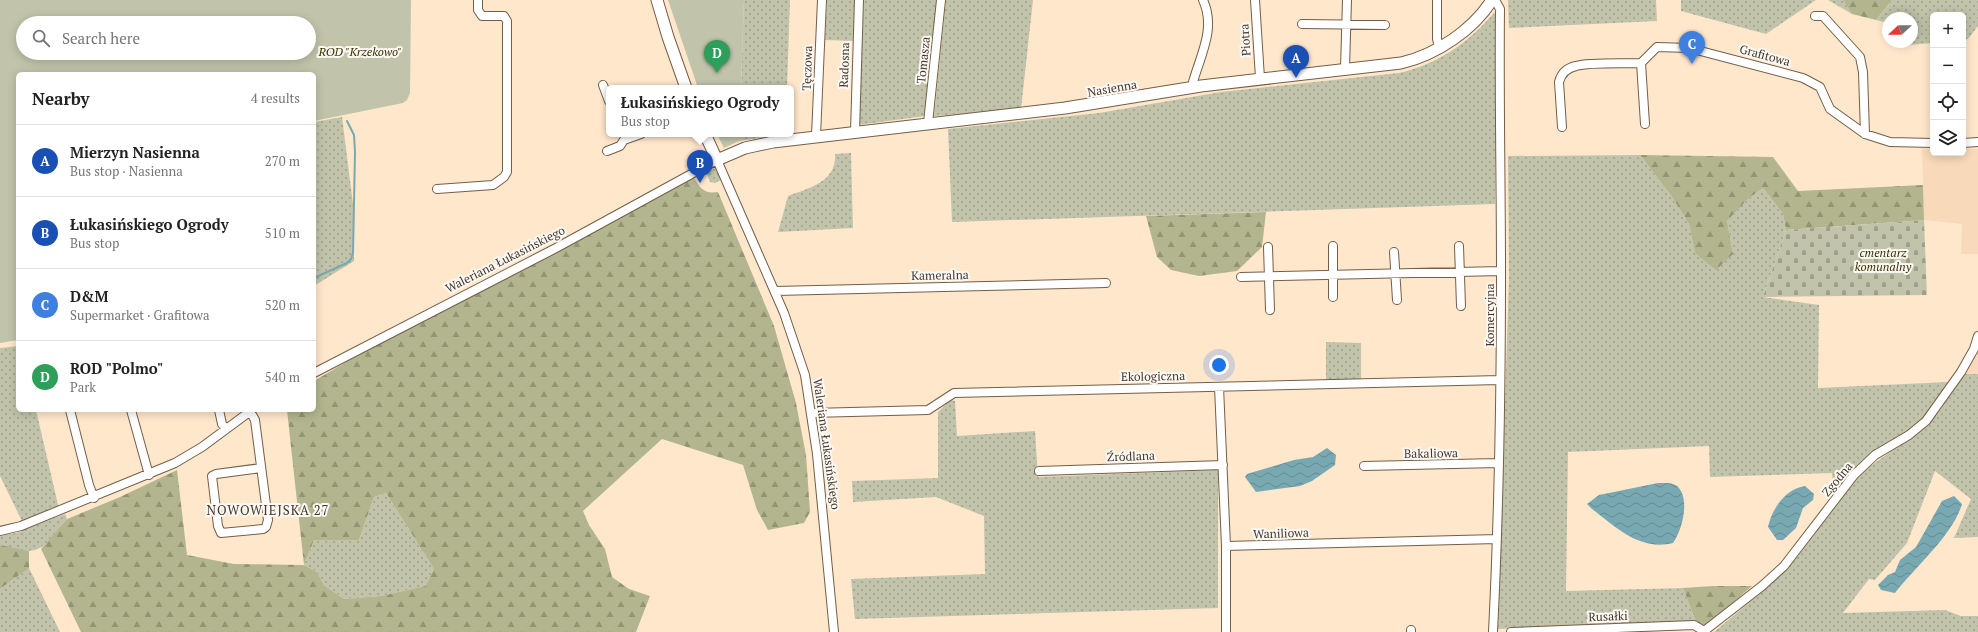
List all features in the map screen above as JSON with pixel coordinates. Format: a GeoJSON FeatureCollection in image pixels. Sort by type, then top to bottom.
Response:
{"type":"FeatureCollection","features":[{"type":"Feature","properties":{"kind":"street"},"geometry":{"type":"LineString","coordinates":[[437,189],[493,185],[504,177],[507,172],[507,22],[504,16],[482,16],[478,10],[478,0]]}},
{"type":"Feature","properties":{"kind":"street"},"geometry":{"type":"LineString","coordinates":[[656,0],[685,85]]}},
{"type":"Feature","properties":{"kind":"street","name":"Tęczowa"},"geometry":{"type":"LineString","coordinates":[[816,136],[822,0]]}},
{"type":"Feature","properties":{"kind":"street","name":"Radosna"},"geometry":{"type":"LineString","coordinates":[[855,132],[859,0]]}},
{"type":"Feature","properties":{"kind":"street","name":"Tomasza"},"geometry":{"type":"LineString","coordinates":[[928,123],[941,0]]}},
{"type":"Feature","properties":{"kind":"street"},"geometry":{"type":"LineString","coordinates":[[1193,87],[1192,82],[1210,24],[1203,0]]}},
{"type":"Feature","properties":{"kind":"street","name":"Piotra"},"geometry":{"type":"LineString","coordinates":[[1255,0],[1260,78]]}},
{"type":"Feature","properties":{"kind":"street"},"geometry":{"type":"LineString","coordinates":[[1345,69],[1347,0]]}},
{"type":"Feature","properties":{"kind":"street"},"geometry":{"type":"LineString","coordinates":[[1437,0],[1437,39],[1439,47]]}},
{"type":"Feature","properties":{"kind":"street","name":"Nasienna"},"geometry":{"type":"LineString","coordinates":[[712,163],[752,146],[816,136],[1078,106],[1193,87],[1404,62],[1424,55],[1439,47],[1475,22],[1494,0]]}},
{"type":"Feature","properties":{"kind":"street","name":"Komercyjna"},"geometry":{"type":"LineString","coordinates":[[1493,632],[1497,539],[1501,271],[1499,158],[1500,9],[1494,0]]}},
{"type":"Feature","properties":{"kind":"street"},"geometry":{"type":"LineString","coordinates":[[1815,16],[1823,16],[1860,57],[1864,72],[1865,134]]}},
{"type":"Feature","properties":{"kind":"street"},"geometry":{"type":"LineString","coordinates":[[1302,24],[1385,25]]}},
{"type":"Feature","properties":{"kind":"street","name":"Grafitowa"},"geometry":{"type":"LineString","coordinates":[[1641,63],[1657,47],[1673,46],[1756,64],[1803,78],[1820,87],[1826,104],[1834,113],[1865,134],[1890,142],[1930,143]]}},
{"type":"Feature","properties":{"kind":"street"},"geometry":{"type":"LineString","coordinates":[[1562,127],[1559,82],[1560,76],[1565,71],[1576,65],[1641,63],[1645,124]]}},
{"type":"Feature","properties":{"kind":"street"},"geometry":{"type":"LineString","coordinates":[[603,85],[606,93]]}},
{"type":"Feature","properties":{"kind":"street"},"geometry":{"type":"LineString","coordinates":[[607,151],[620,146],[622,137]]}},
{"type":"Feature","properties":{"kind":"street","name":"Waleriana Łukasińskiego"},"geometry":{"type":"LineString","coordinates":[[706,137],[712,163],[775,291],[800,358],[812,413],[834,632]]}},
{"type":"Feature","properties":{"kind":"street"},"geometry":{"type":"LineString","coordinates":[[1966,143],[1978,142]]}},
{"type":"Feature","properties":{"kind":"street","name":"Waleriana Łukasińskiego"},"geometry":{"type":"LineString","coordinates":[[316,372],[556,248],[712,163]]}},
{"type":"Feature","properties":{"kind":"street"},"geometry":{"type":"LineString","coordinates":[[1333,246],[1333,297]]}},
{"type":"Feature","properties":{"kind":"street"},"geometry":{"type":"LineString","coordinates":[[1460,246],[1461,306]]}},
{"type":"Feature","properties":{"kind":"street"},"geometry":{"type":"LineString","coordinates":[[1268,247],[1270,310]]}},
{"type":"Feature","properties":{"kind":"street"},"geometry":{"type":"LineString","coordinates":[[1394,252],[1397,300]]}},
{"type":"Feature","properties":{"kind":"street"},"geometry":{"type":"LineString","coordinates":[[1241,277],[1501,271]]}},
{"type":"Feature","properties":{"kind":"street","name":"Kameralna"},"geometry":{"type":"LineString","coordinates":[[775,291],[1106,283]]}},
{"type":"Feature","properties":{"kind":"street","name":"Zgodna"},"geometry":{"type":"LineString","coordinates":[[1704,632],[1762,586],[1784,566],[1854,475],[1875,455],[1909,435],[1926,421],[1961,372],[1974,348],[1978,336]]}},
{"type":"Feature","properties":{"kind":"street","name":"Ekologiczna"},"geometry":{"type":"LineString","coordinates":[[812,413],[928,410],[954,393],[1500,380]]}},
{"type":"Feature","properties":{"kind":"street"},"geometry":{"type":"LineString","coordinates":[[1219,387],[1226,546],[1226,632]]}},
{"type":"Feature","properties":{"kind":"street"},"geometry":{"type":"LineString","coordinates":[[71,412],[89,485],[94,498]]}},
{"type":"Feature","properties":{"kind":"street"},"geometry":{"type":"LineString","coordinates":[[133,412],[149,475]]}},
{"type":"Feature","properties":{"kind":"street"},"geometry":{"type":"LineString","coordinates":[[219,412],[222,424],[226,429]]}},
{"type":"Feature","properties":{"kind":"street"},"geometry":{"type":"LineString","coordinates":[[0,531],[21,526],[94,498],[149,475],[189,456],[250,412]]}},
{"type":"Feature","properties":{"kind":"street"},"geometry":{"type":"LineString","coordinates":[[251,412],[254,418],[261,468],[268,520],[266,528],[221,533],[218,526],[212,476],[216,474],[261,468]]}},
{"type":"Feature","properties":{"kind":"street","name":"Bakaliowa"},"geometry":{"type":"LineString","coordinates":[[1364,466],[1498,463]]}},
{"type":"Feature","properties":{"kind":"street","name":"Źródlana"},"geometry":{"type":"LineString","coordinates":[[1039,471],[1223,465]]}},
{"type":"Feature","properties":{"kind":"street","name":"Waniliowa"},"geometry":{"type":"LineString","coordinates":[[1226,546],[1497,539]]}},
{"type":"Feature","properties":{"kind":"street","name":"Rusałki"},"geometry":{"type":"LineString","coordinates":[[1511,632],[1694,625],[1704,632]]}},
{"type":"Feature","properties":{"kind":"shaded area"},"geometry":{"type":"Polygon","coordinates":[[[1922,149],[1930,149],[1930,156],[1966,156],[1966,149],[1978,149],[1978,254],[1961,254],[1962,224],[1924,220],[1922,149]]]}},
{"type":"Feature","properties":{"kind":"shaded area"},"geometry":{"type":"Polygon","coordinates":[[[1978,347],[1978,374],[1965,374],[1977,350],[1978,347]]]}},
{"type":"Feature","properties":{"kind":"green space","name":"ROD \"Krzekowo\""},"geometry":{"type":"Polygon","coordinates":[[[0,0],[411,0],[410,93],[407,100],[403,103],[316,121],[316,72],[16,72],[16,340],[0,343],[0,0]]]}},
{"type":"Feature","properties":{"kind":"green space"},"geometry":{"type":"Polygon","coordinates":[[[668,0],[744,0],[741,85],[697,85],[668,0]]]}},
{"type":"Feature","properties":{"kind":"green space"},"geometry":{"type":"Polygon","coordinates":[[[744,0],[790,0],[787,85],[741,85],[744,0]]]}},
{"type":"Feature","properties":{"kind":"green space"},"geometry":{"type":"Polygon","coordinates":[[[827,0],[855,0],[854,41],[825,40],[827,0]]]}},
{"type":"Feature","properties":{"kind":"green space"},"geometry":{"type":"Polygon","coordinates":[[[864,0],[939,0],[925,116],[858,125],[864,0]]]}},
{"type":"Feature","properties":{"kind":"green space"},"geometry":{"type":"Polygon","coordinates":[[[946,0],[1033,0],[1021,109],[934,116],[946,0]]]}},
{"type":"Feature","properties":{"kind":"green space"},"geometry":{"type":"Polygon","coordinates":[[[1508,0],[1656,0],[1657,21],[1509,28],[1508,0]]]}},
{"type":"Feature","properties":{"kind":"green space"},"geometry":{"type":"Polygon","coordinates":[[[1681,0],[1816,0],[1766,34],[1681,11],[1681,0]]]}},
{"type":"Feature","properties":{"kind":"green space"},"geometry":{"type":"Polygon","coordinates":[[[1828,0],[1843,0],[1852,14],[1828,0]]]}},
{"type":"Feature","properties":{"kind":"green space"},"geometry":{"type":"Polygon","coordinates":[[[1843,0],[1892,0],[1876,20],[1852,14],[1843,0]]]}},
{"type":"Feature","properties":{"kind":"green space"},"geometry":{"type":"Polygon","coordinates":[[[1892,0],[1978,0],[1978,26],[1968,39],[1966,39],[1966,12],[1930,12],[1930,43],[1918,44],[1918,12],[1882,12],[1892,0]]]}},
{"type":"Feature","properties":{"kind":"green space"},"geometry":{"type":"Polygon","coordinates":[[[1882,12],[1882,22],[1876,20],[1882,12]]]}},
{"type":"Feature","properties":{"kind":"green space"},"geometry":{"type":"Polygon","coordinates":[[[1494,13],[1496,17],[1495,204],[952,222],[948,129],[1099,113],[1221,92],[1399,73],[1427,64],[1451,51],[1474,34],[1494,13]]]}},
{"type":"Feature","properties":{"kind":"green space"},"geometry":{"type":"Polygon","coordinates":[[[342,117],[354,212],[354,261],[316,285],[316,122],[342,117]]]}},
{"type":"Feature","properties":{"kind":"green space"},"geometry":{"type":"Polygon","coordinates":[[[718,137],[739,137],[739,141],[724,148],[718,137]]]}},
{"type":"Feature","properties":{"kind":"green space"},"geometry":{"type":"Polygon","coordinates":[[[739,137],[765,137],[739,141],[739,137]]]}},
{"type":"Feature","properties":{"kind":"green space"},"geometry":{"type":"Polygon","coordinates":[[[851,153],[853,228],[778,232],[788,196],[813,187],[827,177],[834,164],[835,154],[851,153]]]}},
{"type":"Feature","properties":{"kind":"green space"},"geometry":{"type":"Polygon","coordinates":[[[1640,155],[1672,197],[1689,224],[1695,253],[1733,254],[1727,221],[1749,198],[1763,188],[1783,214],[1786,230],[1763,297],[1819,305],[1818,388],[1948,382],[1923,418],[1906,433],[1871,453],[1834,494],[1832,473],[1710,477],[1709,446],[1568,452],[1566,591],[1683,588],[1696,622],[1498,629],[1509,276],[1508,156],[1640,155]]]}},
{"type":"Feature","properties":{"kind":"green space"},"geometry":{"type":"Polygon","coordinates":[[[1640,155],[1773,157],[1798,191],[1923,185],[1924,220],[1786,230],[1783,214],[1763,188],[1749,198],[1727,221],[1733,254],[1716,270],[1695,253],[1689,224],[1672,197],[1640,155]]]}},
{"type":"Feature","properties":{"kind":"green space"},"geometry":{"type":"Polygon","coordinates":[[[716,168],[721,180],[715,183],[710,182],[706,172],[707,169],[716,168]]]}},
{"type":"Feature","properties":{"kind":"green space"},"geometry":{"type":"Polygon","coordinates":[[[694,178],[703,190],[718,192],[774,326],[796,403],[806,455],[810,512],[804,523],[768,530],[757,510],[743,465],[662,439],[583,511],[589,525],[605,549],[612,577],[629,589],[650,596],[636,632],[81,632],[41,549],[67,519],[120,497],[177,470],[187,555],[234,564],[304,565],[287,412],[316,412],[316,380],[363,352],[694,178]],[[386,493],[374,497],[359,540],[314,540],[304,565],[317,572],[324,585],[344,599],[381,596],[425,586],[434,569],[386,493]]]}},
{"type":"Feature","properties":{"kind":"green space"},"geometry":{"type":"Polygon","coordinates":[[[1266,212],[1262,247],[1237,271],[1199,276],[1171,270],[1157,257],[1146,216],[1266,212]]]}},
{"type":"Feature","properties":{"kind":"green space","name":"cmentarz komunalny"},"geometry":{"type":"Polygon","coordinates":[[[1924,220],[1927,295],[1763,297],[1786,230],[1924,220]]]}},
{"type":"Feature","properties":{"kind":"green space"},"geometry":{"type":"Polygon","coordinates":[[[1326,342],[1361,343],[1361,379],[1326,380],[1326,342]]]}},
{"type":"Feature","properties":{"kind":"green space"},"geometry":{"type":"Polygon","coordinates":[[[16,346],[16,412],[36,412],[59,509],[23,523],[0,476],[0,348],[16,346]]]}},
{"type":"Feature","properties":{"kind":"green space"},"geometry":{"type":"Polygon","coordinates":[[[1965,374],[1978,374],[1978,537],[1954,538],[1971,499],[1935,471],[1907,543],[1875,580],[1869,579],[1843,613],[1945,610],[1961,616],[1978,616],[1978,632],[1714,632],[1764,590],[1795,560],[1862,472],[1914,435],[1938,413],[1965,374]]]}},
{"type":"Feature","properties":{"kind":"green space"},"geometry":{"type":"Polygon","coordinates":[[[950,400],[955,401],[957,436],[1035,431],[1038,477],[1218,470],[1218,608],[855,619],[851,579],[985,574],[984,516],[936,497],[853,502],[852,481],[938,478],[938,412],[950,400]]]}},
{"type":"Feature","properties":{"kind":"green space"},"geometry":{"type":"Polygon","coordinates":[[[386,493],[434,569],[425,586],[381,596],[344,599],[324,585],[317,572],[304,565],[314,540],[359,540],[374,497],[386,493]]]}},
{"type":"Feature","properties":{"kind":"green space"},"geometry":{"type":"Polygon","coordinates":[[[65,514],[67,519],[51,538],[40,548],[25,551],[0,545],[0,535],[16,533],[65,514]]]}},
{"type":"Feature","properties":{"kind":"green space"},"geometry":{"type":"Polygon","coordinates":[[[0,545],[29,551],[29,568],[0,589],[0,545]]]}},
{"type":"Feature","properties":{"kind":"green space"},"geometry":{"type":"Polygon","coordinates":[[[29,568],[60,632],[0,632],[0,589],[29,568]]]}},
{"type":"Feature","properties":{"kind":"green space"},"geometry":{"type":"Polygon","coordinates":[[[1752,586],[1705,627],[1696,622],[1683,588],[1752,586]]]}},
{"type":"Feature","properties":{"kind":"water"},"geometry":{"type":"Polygon","coordinates":[[[1327,448],[1336,455],[1335,465],[1312,481],[1300,486],[1256,492],[1245,477],[1247,474],[1294,460],[1313,457],[1327,448]]]}},
{"type":"Feature","properties":{"kind":"water"},"geometry":{"type":"Polygon","coordinates":[[[1658,483],[1668,483],[1677,486],[1684,498],[1684,514],[1682,523],[1673,543],[1661,545],[1639,541],[1620,530],[1587,504],[1599,495],[1658,483]]]}},
{"type":"Feature","properties":{"kind":"water"},"geometry":{"type":"Polygon","coordinates":[[[1805,486],[1814,494],[1813,500],[1803,508],[1796,528],[1783,540],[1777,540],[1768,527],[1776,507],[1791,491],[1805,486]]]}},
{"type":"Feature","properties":{"kind":"water"},"geometry":{"type":"Polygon","coordinates":[[[1954,496],[1962,504],[1951,527],[1942,539],[1895,593],[1881,590],[1878,585],[1888,575],[1895,572],[1900,560],[1916,547],[1942,501],[1954,496]]]}},
{"type":"Feature","properties":{"kind":"waterway"},"geometry":{"type":"LineString","coordinates":[[316,277],[347,263],[351,259],[353,253],[355,152],[354,135],[347,121]]}},
{"type":"Feature","properties":{"kind":"place","name":"D&M"},"geometry":{"type":"Point","coordinates":[1692,64]}},
{"type":"Feature","properties":{"kind":"place","name":"ROD \"Polmo\""},"geometry":{"type":"Point","coordinates":[717,73]}},
{"type":"Feature","properties":{"kind":"place","name":"Mierzyn Nasienna"},"geometry":{"type":"Point","coordinates":[1296,78]}},
{"type":"Feature","properties":{"kind":"place","name":"Łukasińskiego Ogrody"},"geometry":{"type":"Point","coordinates":[700,183]}},
{"type":"Feature","properties":{"kind":"district","name":"NOWOWIEJSKA 27"},"geometry":{"type":"Point","coordinates":[268,510]}}]}
